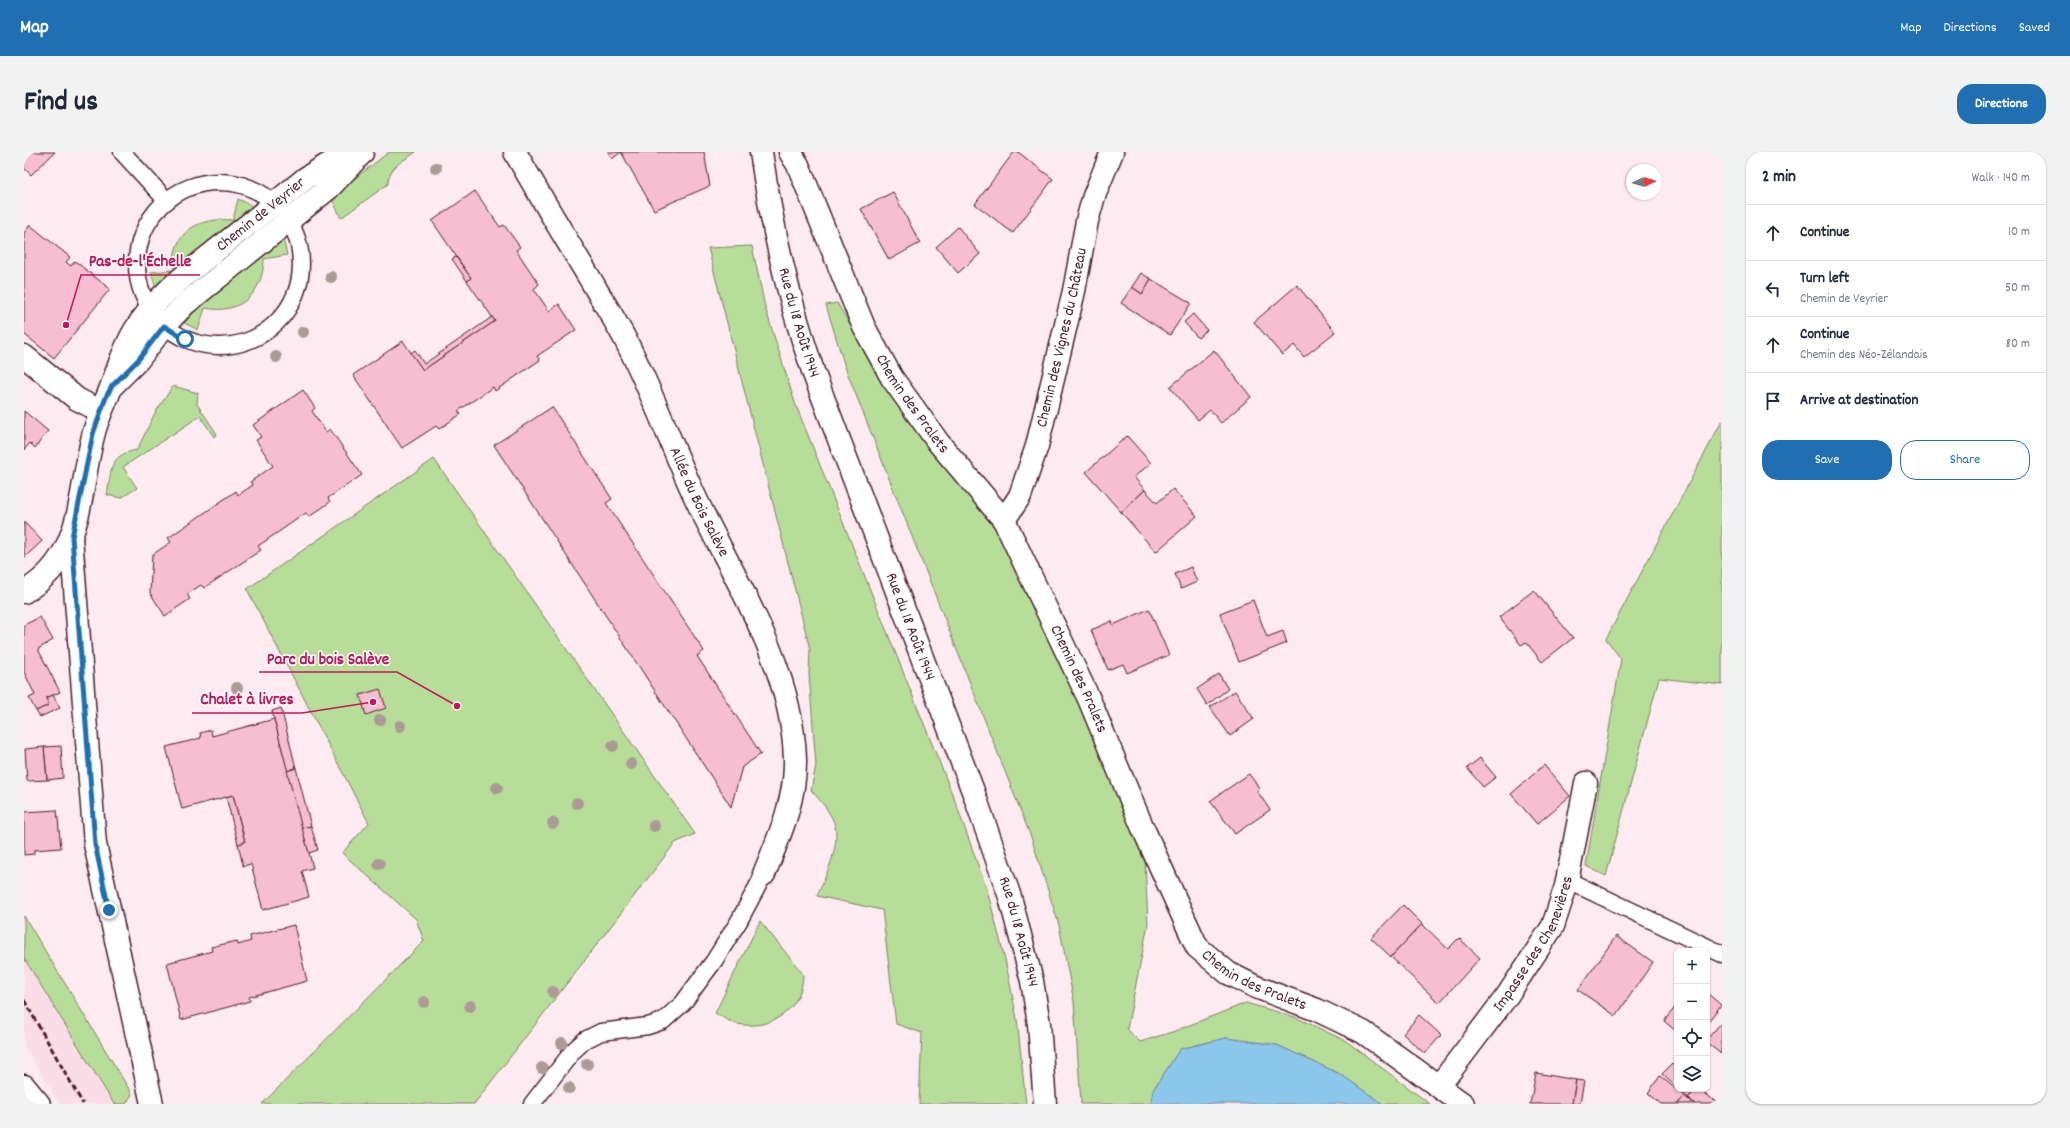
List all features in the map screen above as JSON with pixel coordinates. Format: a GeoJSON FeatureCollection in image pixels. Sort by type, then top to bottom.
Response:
{"type":"FeatureCollection","features":[{"type":"Feature","properties":{"kind":"street","name":"Chemin de Veyrier"},"geometry":{"type":"LineString","coordinates":[[112,386],[138,360],[164,326],[282,211],[316,172],[354,152]]}},
{"type":"Feature","properties":{"kind":"street","name":"Chemin de Veyrier"},"geometry":{"type":"LineString","coordinates":[[24,592],[36,585],[58,564],[72,537],[92,439],[100,411],[112,386],[124,350],[150,308],[174,283],[282,211],[329,188],[363,152]]}},
{"type":"Feature","properties":{"kind":"street","name":"Allée du Bois Salève"},"geometry":{"type":"LineString","coordinates":[[515,152],[626,340],[651,394],[696,500],[759,625],[775,662],[789,715],[795,761],[791,801],[782,831],[764,874]]}},
{"type":"Feature","properties":{"kind":"street","name":"Rue du 18 Août 1944"},"geometry":{"type":"LineString","coordinates":[[761,152],[778,246],[798,328],[814,374],[978,805],[1010,897],[1032,981],[1039,1024],[1045,1104]]}},
{"type":"Feature","properties":{"kind":"street","name":"Chemin des Pralets"},"geometry":{"type":"LineString","coordinates":[[790,152],[798,165],[864,327],[892,378],[938,442],[1004,520],[1089,699],[1142,826],[1197,946],[1228,973],[1282,998],[1317,1010],[1363,1032],[1463,1104]]}},
{"type":"Feature","properties":{"kind":"street","name":"Chemin des Vignes du Château"},"geometry":{"type":"LineString","coordinates":[[1004,520],[1020,496],[1038,446],[1074,291],[1087,221],[1094,196],[1112,152]]}},
{"type":"Feature","properties":{"kind":"street"},"geometry":{"type":"LineString","coordinates":[[24,356],[77,399],[100,411]]}},
{"type":"Feature","properties":{"kind":"street"},"geometry":{"type":"LineString","coordinates":[[72,537],[95,844],[152,1104]]}},
{"type":"Feature","properties":{"kind":"street","name":"Impasse des Chenevières"},"geometry":{"type":"LineString","coordinates":[[1439,1086],[1473,1044],[1553,926],[1567,880],[1586,783]]}},
{"type":"Feature","properties":{"kind":"street"},"geometry":{"type":"LineString","coordinates":[[24,1086],[39,1104]]}},
{"type":"Feature","properties":{"kind":"lane"},"geometry":{"type":"LineString","coordinates":[[122,152],[167,201]]}},
{"type":"Feature","properties":{"kind":"lane"},"geometry":{"type":"LineString","coordinates":[[215,182],[241,184],[265,195],[282,211],[298,242],[302,266],[301,279],[292,302],[278,322],[258,337],[246,342],[222,347],[197,344],[185,339],[164,326],[145,299],[138,278],[137,257],[147,226],[152,216],[167,201],[189,187],[215,182]]}},
{"type":"Feature","properties":{"kind":"lane"},"geometry":{"type":"LineString","coordinates":[[532,1104],[573,1051],[585,1040],[601,1032],[648,1026],[663,1021],[683,1003],[714,960],[739,921],[764,874]]}},
{"type":"Feature","properties":{"kind":"lane"},"geometry":{"type":"LineString","coordinates":[[1567,880],[1722,954]]}},
{"type":"Feature","properties":{"kind":"shaded area"},"geometry":{"type":"Polygon","coordinates":[[[24,958],[114,1104],[60,1104],[24,1045],[24,958]]]}},
{"type":"Feature","properties":{"kind":"green space"},"geometry":{"type":"Polygon","coordinates":[[[389,152],[416,152],[393,169],[388,184],[341,218],[331,197],[389,152]]]}},
{"type":"Feature","properties":{"kind":"green space"},"geometry":{"type":"Polygon","coordinates":[[[238,199],[255,207],[156,289],[151,272],[174,270],[174,257],[177,245],[182,236],[199,224],[209,221],[233,220],[238,199]]]}},
{"type":"Feature","properties":{"kind":"green space"},"geometry":{"type":"Polygon","coordinates":[[[283,239],[287,255],[264,259],[263,271],[259,282],[254,292],[247,299],[239,305],[229,308],[205,308],[198,330],[181,321],[283,239]]]}},
{"type":"Feature","properties":{"kind":"green space"},"geometry":{"type":"Polygon","coordinates":[[[752,246],[765,307],[795,403],[955,801],[987,890],[1005,959],[1017,1019],[1026,1104],[919,1104],[922,1033],[896,1024],[882,910],[817,896],[829,868],[835,847],[836,837],[832,818],[811,790],[816,765],[809,674],[810,649],[708,248],[752,246]]]}},
{"type":"Feature","properties":{"kind":"green space"},"geometry":{"type":"Polygon","coordinates":[[[837,303],[906,419],[1011,548],[1088,724],[1145,862],[1148,924],[1127,1029],[1140,1042],[1172,1032],[1246,1003],[1295,1017],[1346,1041],[1430,1104],[1383,1104],[1340,1074],[1277,1045],[1226,1038],[1180,1049],[1153,1090],[1151,1104],[1081,1104],[1074,1002],[1059,925],[1031,837],[845,367],[826,305],[837,303]]]}},
{"type":"Feature","properties":{"kind":"green space"},"geometry":{"type":"Polygon","coordinates":[[[173,386],[198,393],[197,404],[217,434],[214,437],[200,416],[123,467],[137,488],[121,498],[107,495],[111,471],[116,460],[128,452],[137,450],[155,413],[173,386]]]}},
{"type":"Feature","properties":{"kind":"green space"},"geometry":{"type":"Polygon","coordinates":[[[1722,421],[1722,685],[1659,678],[1606,876],[1586,866],[1621,659],[1606,639],[1722,421]]]}},
{"type":"Feature","properties":{"kind":"green space"},"geometry":{"type":"Polygon","coordinates":[[[434,459],[695,834],[675,843],[474,1104],[262,1104],[424,941],[416,919],[342,853],[369,823],[247,589],[434,459]]]}},
{"type":"Feature","properties":{"kind":"green space"},"geometry":{"type":"Polygon","coordinates":[[[24,916],[132,1094],[126,1104],[114,1104],[24,958],[24,916]]]}},
{"type":"Feature","properties":{"kind":"green space"},"geometry":{"type":"Polygon","coordinates":[[[760,921],[803,974],[802,986],[797,998],[783,1015],[762,1024],[737,1024],[715,1013],[760,921]]]}},
{"type":"Feature","properties":{"kind":"water"},"geometry":{"type":"Polygon","coordinates":[[[1226,1038],[1277,1045],[1340,1074],[1383,1104],[1151,1104],[1153,1090],[1180,1049],[1226,1038]]]}},
{"type":"Feature","properties":{"kind":"building"},"geometry":{"type":"Polygon","coordinates":[[[24,152],[55,152],[31,175],[24,168],[24,152]]]}},
{"type":"Feature","properties":{"kind":"building"},"geometry":{"type":"Polygon","coordinates":[[[608,152],[621,152],[612,159],[608,152]]]}},
{"type":"Feature","properties":{"kind":"building"},"geometry":{"type":"Polygon","coordinates":[[[621,152],[704,152],[710,186],[654,210],[621,152]]]}},
{"type":"Feature","properties":{"kind":"building"},"geometry":{"type":"Polygon","coordinates":[[[1014,152],[1018,152],[1053,179],[1013,233],[975,204],[1014,152]]]}},
{"type":"Feature","properties":{"kind":"building"},"geometry":{"type":"Polygon","coordinates":[[[475,191],[500,227],[504,225],[520,247],[516,250],[539,284],[534,289],[549,311],[559,304],[576,330],[537,356],[540,360],[495,391],[493,387],[458,411],[461,414],[439,429],[436,426],[402,448],[353,375],[403,341],[423,370],[495,321],[467,281],[471,278],[432,221],[475,191]]]}},
{"type":"Feature","properties":{"kind":"building"},"geometry":{"type":"Polygon","coordinates":[[[893,192],[920,243],[889,260],[861,209],[893,192]]]}},
{"type":"Feature","properties":{"kind":"building"},"geometry":{"type":"Polygon","coordinates":[[[30,225],[70,257],[66,262],[71,266],[75,261],[110,289],[54,358],[24,334],[24,233],[30,225]]]}},
{"type":"Feature","properties":{"kind":"building"},"geometry":{"type":"Polygon","coordinates":[[[958,227],[980,254],[958,273],[936,247],[958,227]]]}},
{"type":"Feature","properties":{"kind":"building"},"geometry":{"type":"Polygon","coordinates":[[[456,257],[471,278],[467,281],[452,259],[456,257]]]}},
{"type":"Feature","properties":{"kind":"building"},"geometry":{"type":"Polygon","coordinates":[[[1141,273],[1151,279],[1142,294],[1132,287],[1141,273]]]}},
{"type":"Feature","properties":{"kind":"building"},"geometry":{"type":"Polygon","coordinates":[[[1151,279],[1191,303],[1170,335],[1121,303],[1132,287],[1142,294],[1151,279]]]}},
{"type":"Feature","properties":{"kind":"building"},"geometry":{"type":"Polygon","coordinates":[[[1297,285],[1335,332],[1304,357],[1294,345],[1282,355],[1254,322],[1297,285]]]}},
{"type":"Feature","properties":{"kind":"building"},"geometry":{"type":"Polygon","coordinates":[[[1193,314],[1207,330],[1198,338],[1184,322],[1193,314]]]}},
{"type":"Feature","properties":{"kind":"building"},"geometry":{"type":"Polygon","coordinates":[[[492,317],[495,321],[423,370],[411,353],[415,350],[424,364],[492,317]]]}},
{"type":"Feature","properties":{"kind":"building"},"geometry":{"type":"Polygon","coordinates":[[[1214,350],[1251,397],[1221,423],[1210,410],[1198,420],[1170,387],[1214,350]]]}},
{"type":"Feature","properties":{"kind":"building"},"geometry":{"type":"Polygon","coordinates":[[[303,390],[315,408],[312,411],[326,432],[330,429],[362,475],[328,498],[330,502],[309,517],[306,513],[258,546],[261,550],[204,588],[201,585],[187,594],[190,599],[165,616],[150,593],[152,555],[171,542],[168,538],[236,491],[238,495],[253,485],[250,482],[273,466],[256,440],[261,437],[253,425],[303,390]]]}},
{"type":"Feature","properties":{"kind":"building"},"geometry":{"type":"Polygon","coordinates":[[[552,407],[612,499],[606,503],[704,651],[697,656],[761,754],[742,767],[731,807],[494,445],[552,407]]]}},
{"type":"Feature","properties":{"kind":"building"},"geometry":{"type":"Polygon","coordinates":[[[24,411],[48,431],[35,448],[30,443],[24,450],[24,411]]]}},
{"type":"Feature","properties":{"kind":"building"},"geometry":{"type":"Polygon","coordinates":[[[1127,436],[1151,463],[1134,477],[1145,490],[1121,512],[1086,472],[1127,436]]]}},
{"type":"Feature","properties":{"kind":"building"},"geometry":{"type":"Polygon","coordinates":[[[1173,489],[1197,516],[1156,552],[1121,512],[1145,490],[1157,503],[1173,489]]]}},
{"type":"Feature","properties":{"kind":"building"},"geometry":{"type":"Polygon","coordinates":[[[24,522],[42,541],[24,558],[24,522]]]}},
{"type":"Feature","properties":{"kind":"building"},"geometry":{"type":"Polygon","coordinates":[[[1191,567],[1197,582],[1181,589],[1175,574],[1191,567]]]}},
{"type":"Feature","properties":{"kind":"building"},"geometry":{"type":"Polygon","coordinates":[[[1534,590],[1573,638],[1542,662],[1526,642],[1521,645],[1499,617],[1534,590]]]}},
{"type":"Feature","properties":{"kind":"building"},"geometry":{"type":"Polygon","coordinates":[[[1253,600],[1267,637],[1283,631],[1287,643],[1239,662],[1220,613],[1253,600]]]}},
{"type":"Feature","properties":{"kind":"building"},"geometry":{"type":"Polygon","coordinates":[[[1149,609],[1169,655],[1127,673],[1123,664],[1108,670],[1091,630],[1112,621],[1113,625],[1149,609]]]}},
{"type":"Feature","properties":{"kind":"building"},"geometry":{"type":"Polygon","coordinates":[[[40,617],[53,640],[38,649],[60,692],[46,698],[49,705],[36,711],[29,698],[35,695],[24,672],[24,625],[40,617]]]}},
{"type":"Feature","properties":{"kind":"building"},"geometry":{"type":"Polygon","coordinates":[[[1219,674],[1228,689],[1207,705],[1197,689],[1219,674]]]}},
{"type":"Feature","properties":{"kind":"building"},"geometry":{"type":"Polygon","coordinates":[[[380,689],[386,708],[366,715],[360,695],[380,689]]]}},
{"type":"Feature","properties":{"kind":"building"},"geometry":{"type":"Polygon","coordinates":[[[1235,691],[1254,719],[1230,736],[1210,707],[1235,691]]]}},
{"type":"Feature","properties":{"kind":"building"},"geometry":{"type":"Polygon","coordinates":[[[53,695],[60,708],[40,717],[36,711],[49,705],[46,698],[53,695]]]}},
{"type":"Feature","properties":{"kind":"building"},"geometry":{"type":"Polygon","coordinates":[[[281,708],[296,768],[287,771],[272,711],[281,708]]]}},
{"type":"Feature","properties":{"kind":"building"},"geometry":{"type":"Polygon","coordinates":[[[274,719],[313,868],[302,871],[309,897],[263,910],[251,864],[243,866],[238,844],[245,842],[233,795],[182,809],[166,747],[201,738],[200,733],[211,730],[212,736],[274,719]]]}},
{"type":"Feature","properties":{"kind":"building"},"geometry":{"type":"Polygon","coordinates":[[[61,746],[63,778],[47,780],[44,747],[61,746]]]}},
{"type":"Feature","properties":{"kind":"building"},"geometry":{"type":"Polygon","coordinates":[[[44,747],[47,780],[27,781],[25,749],[44,747]]]}},
{"type":"Feature","properties":{"kind":"building"},"geometry":{"type":"Polygon","coordinates":[[[1480,758],[1496,777],[1483,787],[1467,768],[1480,758]]]}},
{"type":"Feature","properties":{"kind":"building"},"geometry":{"type":"Polygon","coordinates":[[[1544,765],[1570,796],[1537,824],[1511,794],[1544,765]]]}},
{"type":"Feature","properties":{"kind":"building"},"geometry":{"type":"Polygon","coordinates":[[[296,768],[311,826],[302,828],[287,771],[296,768]]]}},
{"type":"Feature","properties":{"kind":"building"},"geometry":{"type":"Polygon","coordinates":[[[1249,774],[1260,789],[1257,791],[1270,810],[1235,834],[1210,801],[1249,774]]]}},
{"type":"Feature","properties":{"kind":"building"},"geometry":{"type":"Polygon","coordinates":[[[233,795],[245,842],[238,844],[226,797],[233,795]]]}},
{"type":"Feature","properties":{"kind":"building"},"geometry":{"type":"Polygon","coordinates":[[[57,810],[61,848],[34,850],[34,854],[24,855],[24,812],[57,810]]]}},
{"type":"Feature","properties":{"kind":"building"},"geometry":{"type":"Polygon","coordinates":[[[311,826],[318,850],[309,853],[302,828],[311,826]]]}},
{"type":"Feature","properties":{"kind":"building"},"geometry":{"type":"Polygon","coordinates":[[[1403,905],[1422,924],[1391,957],[1371,938],[1403,905]]]}},
{"type":"Feature","properties":{"kind":"building"},"geometry":{"type":"Polygon","coordinates":[[[1422,924],[1448,949],[1459,938],[1480,958],[1439,1003],[1391,957],[1422,924]]]}},
{"type":"Feature","properties":{"kind":"building"},"geometry":{"type":"Polygon","coordinates":[[[294,925],[307,981],[249,997],[250,1001],[181,1020],[167,963],[212,951],[211,947],[237,941],[238,945],[251,941],[250,936],[294,925]]]}},
{"type":"Feature","properties":{"kind":"building"},"geometry":{"type":"Polygon","coordinates":[[[1616,936],[1653,962],[1616,1016],[1578,990],[1616,936]]]}},
{"type":"Feature","properties":{"kind":"building"},"geometry":{"type":"Polygon","coordinates":[[[1710,996],[1721,1005],[1710,1019],[1710,996]]]}},
{"type":"Feature","properties":{"kind":"building"},"geometry":{"type":"Polygon","coordinates":[[[1674,1009],[1674,1029],[1664,1021],[1674,1009]]]}},
{"type":"Feature","properties":{"kind":"building"},"geometry":{"type":"Polygon","coordinates":[[[1419,1015],[1441,1035],[1425,1054],[1403,1034],[1419,1015]]]}},
{"type":"Feature","properties":{"kind":"building"},"geometry":{"type":"Polygon","coordinates":[[[1721,1023],[1721,1054],[1710,1045],[1710,1036],[1721,1023]]]}},
{"type":"Feature","properties":{"kind":"building"},"geometry":{"type":"Polygon","coordinates":[[[1672,1064],[1674,1066],[1674,1085],[1662,1074],[1672,1064]]]}},
{"type":"Feature","properties":{"kind":"building"},"geometry":{"type":"Polygon","coordinates":[[[1536,1073],[1576,1080],[1572,1104],[1530,1104],[1536,1073]]]}},
{"type":"Feature","properties":{"kind":"building"},"geometry":{"type":"Polygon","coordinates":[[[1660,1076],[1674,1088],[1674,1092],[1679,1092],[1684,1096],[1678,1104],[1661,1104],[1648,1093],[1660,1076]]]}},
{"type":"Feature","properties":{"kind":"building"},"geometry":{"type":"Polygon","coordinates":[[[1576,1080],[1584,1081],[1580,1104],[1572,1104],[1576,1080]]]}},
{"type":"Feature","properties":{"kind":"building"},"geometry":{"type":"Polygon","coordinates":[[[1681,1092],[1693,1092],[1688,1098],[1681,1092]]]}},
{"type":"Feature","properties":{"kind":"building"},"geometry":{"type":"Polygon","coordinates":[[[1693,1092],[1704,1092],[1718,1104],[1694,1104],[1688,1098],[1693,1092]]]}},
{"type":"Feature","properties":{"kind":"building"},"geometry":{"type":"Polygon","coordinates":[[[1684,1096],[1694,1104],[1678,1104],[1684,1096]]]}},
{"type":"Feature","properties":{"kind":"railway"},"geometry":{"type":"LineString","coordinates":[[24,1000],[83,1104]]}},
{"type":"Feature","properties":{"kind":"place","name":"Pas-de-l'Échelle"},"geometry":{"type":"Point","coordinates":[66,325]}},
{"type":"Feature","properties":{"kind":"place","name":"Chalet à livres"},"geometry":{"type":"Point","coordinates":[373,702]}},
{"type":"Feature","properties":{"kind":"place","name":"Parc du bois Salève"},"geometry":{"type":"Point","coordinates":[457,706]}},
{"type":"Feature","properties":{"kind":"route"},"geometry":{"type":"LineString","coordinates":[[109,910],[95,844],[72,537],[93,434],[100,411],[112,386],[132,367],[164,326],[185,339]]}}]}
